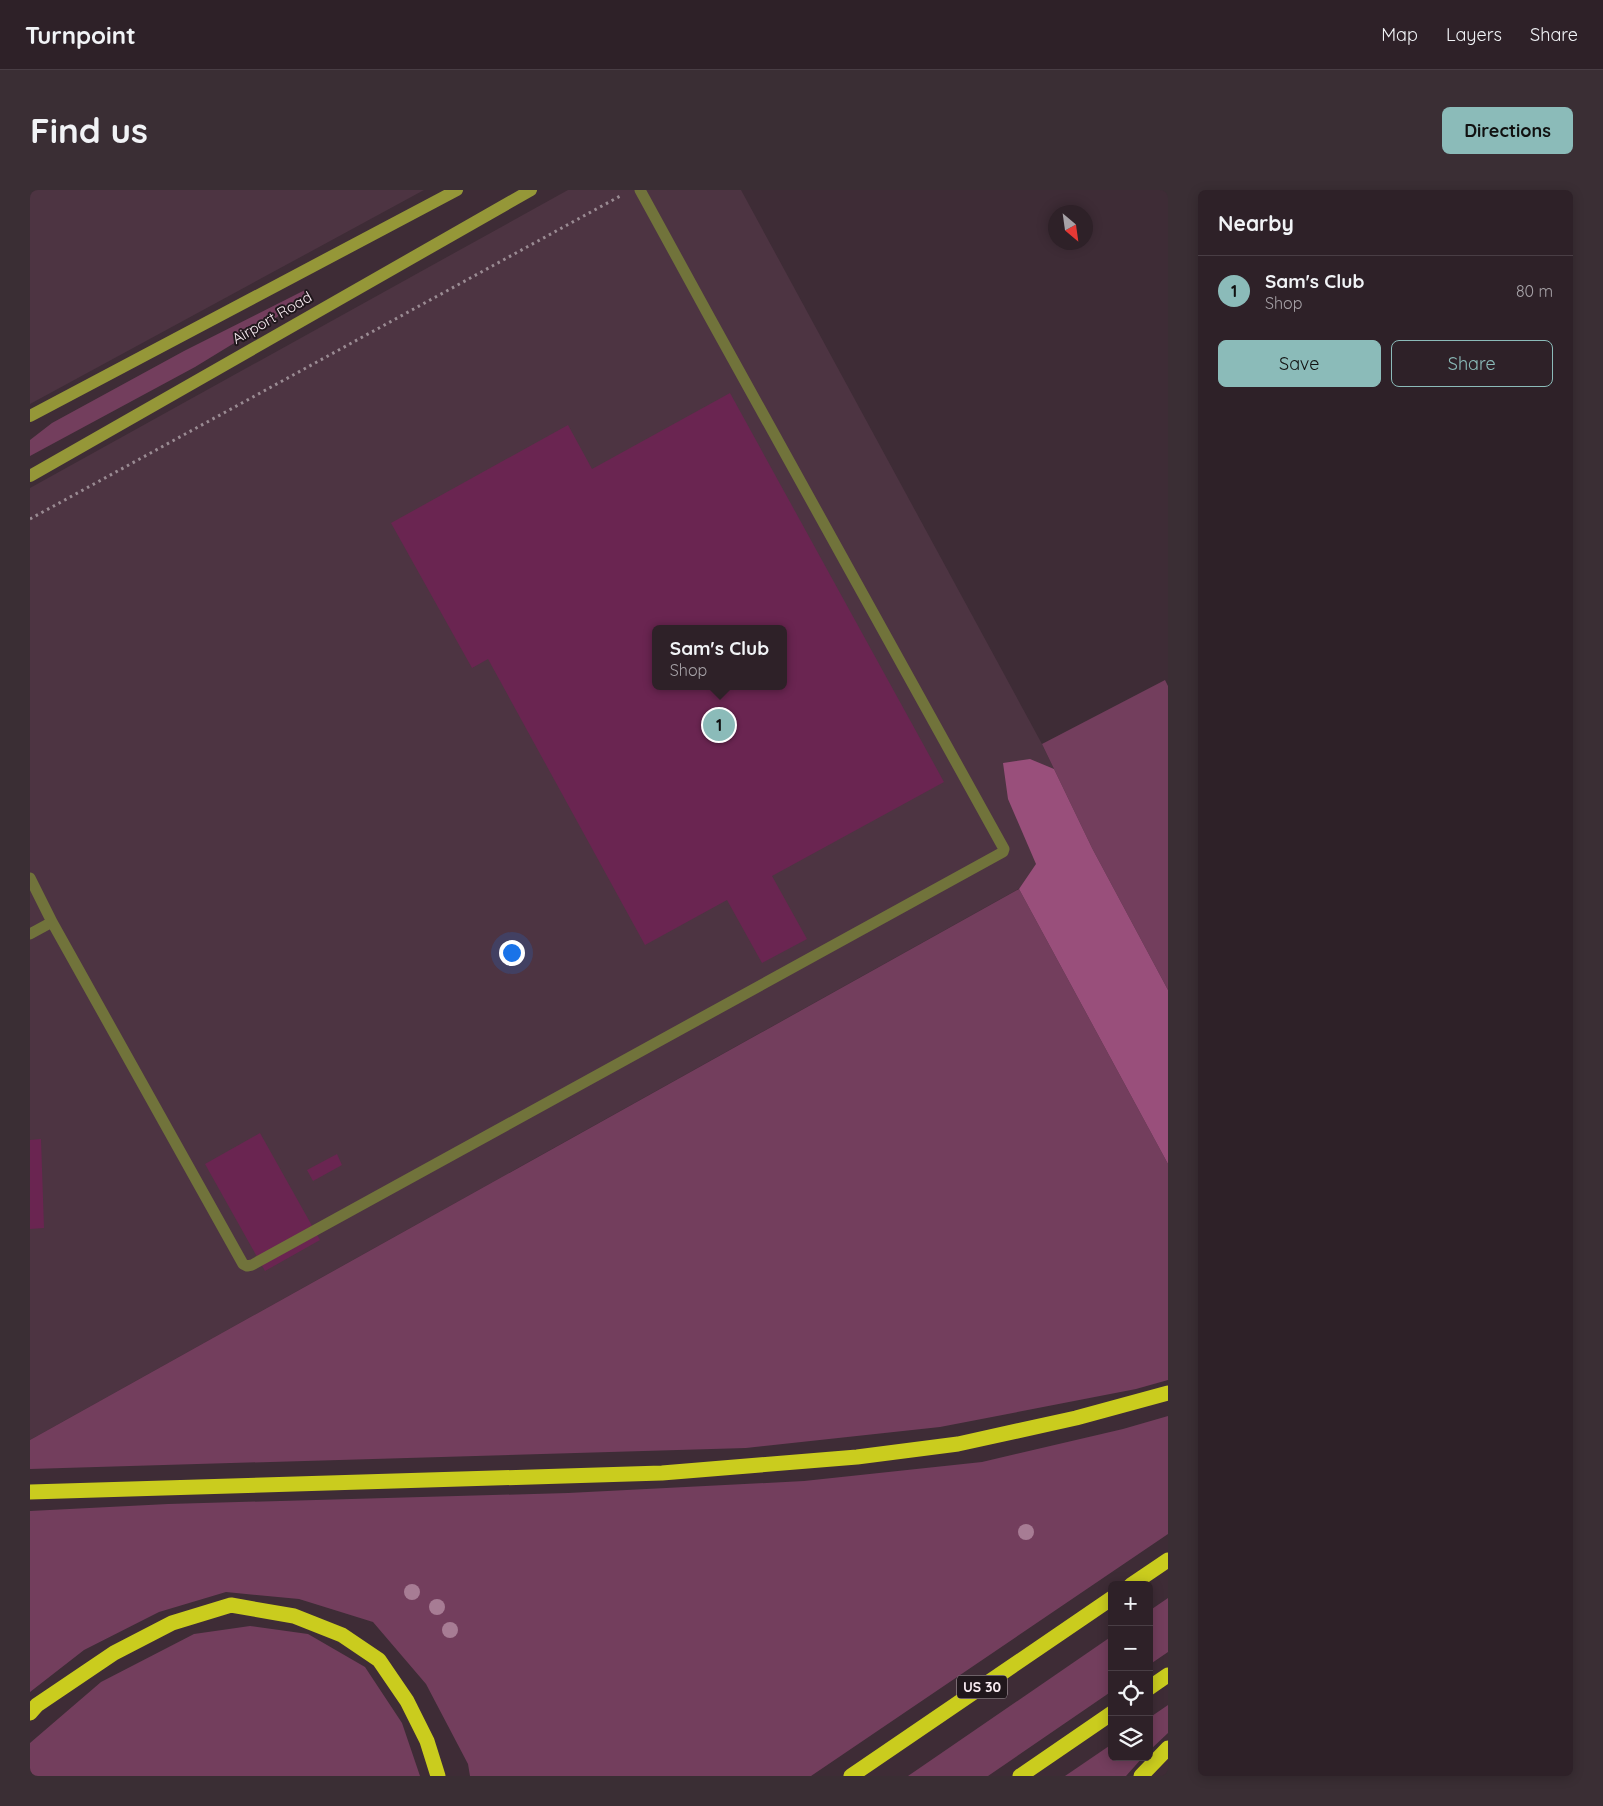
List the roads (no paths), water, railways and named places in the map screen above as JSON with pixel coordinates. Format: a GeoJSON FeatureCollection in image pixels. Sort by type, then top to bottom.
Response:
{"type":"FeatureCollection","features":[{"type":"Feature","properties":{"kind":"highway"},"geometry":{"type":"LineString","coordinates":[[30,1492],[662,1473],[857,1457],[958,1444],[1076,1418],[1168,1393]]}},
{"type":"Feature","properties":{"kind":"highway"},"geometry":{"type":"LineString","coordinates":[[1137,1581],[1168,1560]]}},
{"type":"Feature","properties":{"kind":"highway","name":"US 30"},"geometry":{"type":"LineString","coordinates":[[851,1776],[1108,1601]]}},
{"type":"Feature","properties":{"kind":"highway"},"geometry":{"type":"LineString","coordinates":[[30,1714],[37,1705],[114,1653],[172,1623],[231,1606],[240,1607],[294,1616],[342,1635],[379,1660],[407,1701],[427,1741],[438,1776]]}},
{"type":"Feature","properties":{"kind":"highway"},"geometry":{"type":"LineString","coordinates":[[1153,1685],[1168,1675]]}},
{"type":"Feature","properties":{"kind":"highway"},"geometry":{"type":"LineString","coordinates":[[1020,1776],[1109,1716]]}},
{"type":"Feature","properties":{"kind":"highway"},"geometry":{"type":"LineString","coordinates":[[1141,1776],[1168,1748]]}},
{"type":"Feature","properties":{"kind":"main road","name":"Airport Road"},"geometry":{"type":"LineString","coordinates":[[30,416],[457,190]]}},
{"type":"Feature","properties":{"kind":"main road","name":"Airport Road"},"geometry":{"type":"LineString","coordinates":[[30,476],[531,190]]}},
{"type":"Feature","properties":{"kind":"lane"},"geometry":{"type":"LineString","coordinates":[[30,878],[52,922],[170,1136],[245,1265],[252,1265],[1003,852],[1004,849],[640,190]]}},
{"type":"Feature","properties":{"kind":"lane"},"geometry":{"type":"LineString","coordinates":[[30,934],[52,922]]}},
{"type":"Feature","properties":{"kind":"place","name":"Sam's Club"},"geometry":{"type":"Point","coordinates":[719,725]}}]}
